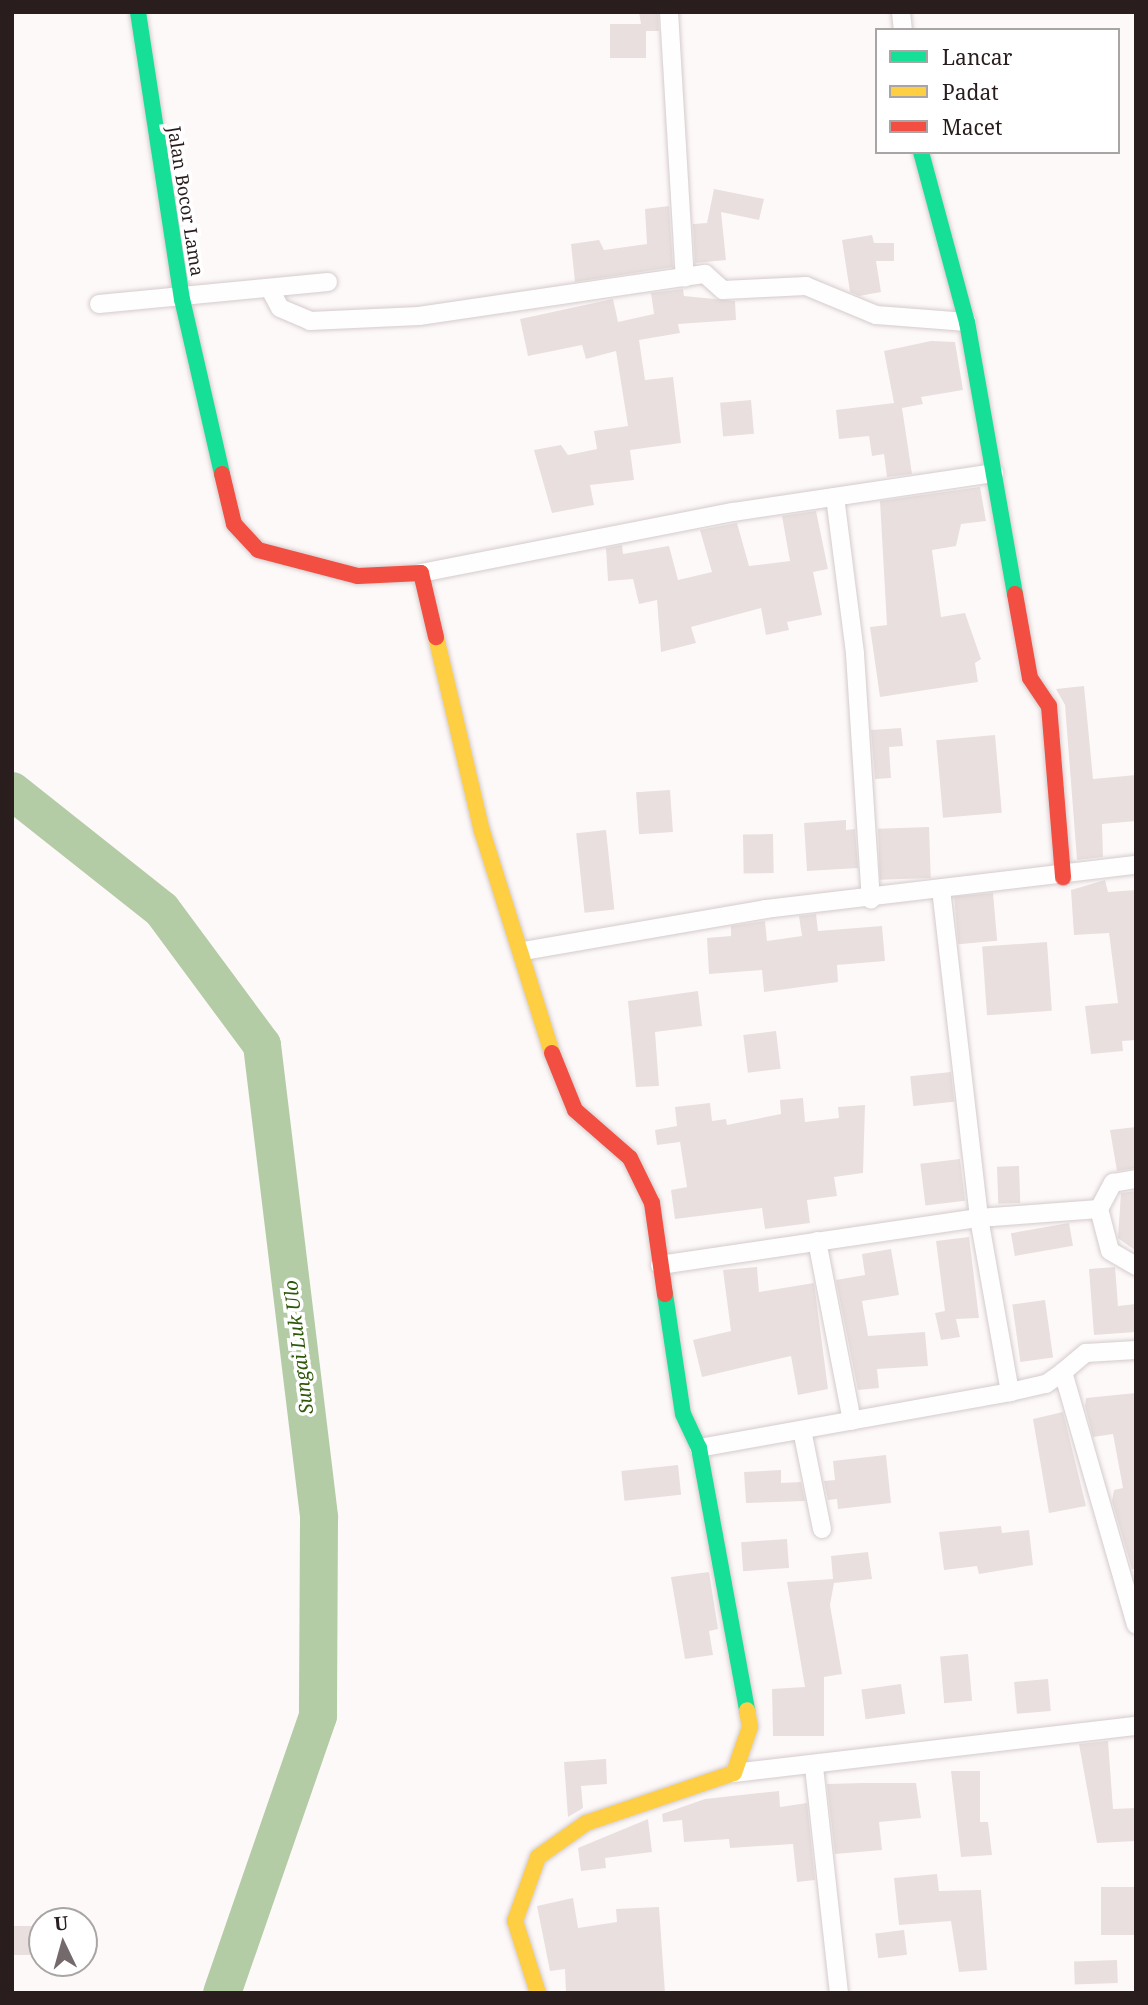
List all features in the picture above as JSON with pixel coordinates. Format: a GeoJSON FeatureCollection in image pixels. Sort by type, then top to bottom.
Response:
{"type":"FeatureCollection","features":[{"type":"Feature","properties":{"kind":"street","name":"Jalan Bocor Lama"},"geometry":{"type":"LineString","coordinates":[[138,12],[182,299],[234,524],[246,542],[358,576],[421,573]]}},
{"type":"Feature","properties":{"kind":"street"},"geometry":{"type":"LineString","coordinates":[[669,12],[685,278]]}},
{"type":"Feature","properties":{"kind":"street"},"geometry":{"type":"LineString","coordinates":[[922,154],[942,212],[967,322],[1030,678],[1049,705],[1063,877]]}},
{"type":"Feature","properties":{"kind":"street"},"geometry":{"type":"LineString","coordinates":[[271,291],[280,309],[310,321],[419,316],[705,274],[723,290],[806,286],[876,315],[967,322]]}},
{"type":"Feature","properties":{"kind":"street"},"geometry":{"type":"LineString","coordinates":[[99,304],[271,291],[328,282]]}},
{"type":"Feature","properties":{"kind":"street"},"geometry":{"type":"LineString","coordinates":[[734,1773],[750,1727],[747,1695],[699,1448],[683,1414],[652,1202],[630,1158],[576,1110],[482,831],[421,573],[835,497],[994,473]]}},
{"type":"Feature","properties":{"kind":"street"},"geometry":{"type":"LineString","coordinates":[[835,497],[855,654],[870,899]]}},
{"type":"Feature","properties":{"kind":"street"},"geometry":{"type":"LineString","coordinates":[[523,951],[724,915],[1063,877],[1136,865]]}},
{"type":"Feature","properties":{"kind":"street"},"geometry":{"type":"LineString","coordinates":[[941,889],[979,1219],[1010,1392]]}},
{"type":"Feature","properties":{"kind":"street"},"geometry":{"type":"LineString","coordinates":[[660,1265],[979,1219],[1084,1210],[1113,1182],[1136,1180]]}},
{"type":"Feature","properties":{"kind":"street"},"geometry":{"type":"LineString","coordinates":[[1084,1210],[1110,1251],[1136,1266]]}},
{"type":"Feature","properties":{"kind":"street"},"geometry":{"type":"LineString","coordinates":[[817,1241],[852,1421]]}},
{"type":"Feature","properties":{"kind":"street"},"geometry":{"type":"LineString","coordinates":[[699,1448],[1046,1384],[1086,1353],[1136,1350]]}},
{"type":"Feature","properties":{"kind":"street"},"geometry":{"type":"LineString","coordinates":[[1063,1371],[1136,1625]]}},
{"type":"Feature","properties":{"kind":"street"},"geometry":{"type":"LineString","coordinates":[[802,1430],[821,1529]]}},
{"type":"Feature","properties":{"kind":"street"},"geometry":{"type":"LineString","coordinates":[[538,1993],[515,1921],[538,1857],[586,1823],[734,1773],[814,1767],[1136,1726]]}},
{"type":"Feature","properties":{"kind":"street"},"geometry":{"type":"LineString","coordinates":[[814,1767],[839,1993]]}},
{"type":"Feature","properties":{"kind":"building"},"geometry":{"type":"Polygon","coordinates":[[[639,12],[658,12],[659,31],[646,31],[646,58],[610,58],[610,24],[641,24],[639,12]]]}},
{"type":"Feature","properties":{"kind":"building"},"geometry":{"type":"Polygon","coordinates":[[[714,189],[764,199],[759,220],[721,212],[726,260],[695,263],[693,224],[707,223],[714,189]]]}},
{"type":"Feature","properties":{"kind":"building"},"geometry":{"type":"Polygon","coordinates":[[[669,206],[673,267],[575,282],[571,244],[599,240],[604,250],[647,244],[645,209],[669,206]]]}},
{"type":"Feature","properties":{"kind":"building"},"geometry":{"type":"Polygon","coordinates":[[[872,235],[874,243],[894,243],[894,261],[876,261],[881,292],[859,296],[850,292],[842,240],[872,235]]]}},
{"type":"Feature","properties":{"kind":"building"},"geometry":{"type":"Polygon","coordinates":[[[683,289],[684,296],[735,301],[736,320],[678,324],[680,333],[639,340],[645,380],[673,377],[681,443],[630,450],[634,480],[590,485],[594,505],[552,513],[534,450],[561,445],[568,455],[597,449],[594,431],[628,426],[616,351],[586,359],[582,345],[528,356],[520,319],[613,299],[618,322],[654,314],[651,293],[683,289]]]}},
{"type":"Feature","properties":{"kind":"building"},"geometry":{"type":"Polygon","coordinates":[[[931,341],[955,342],[963,390],[921,397],[923,404],[902,408],[912,474],[887,477],[884,454],[872,456],[869,436],[839,439],[836,410],[894,403],[884,351],[931,341]]]}},
{"type":"Feature","properties":{"kind":"building"},"geometry":{"type":"Polygon","coordinates":[[[751,400],[754,434],[723,437],[720,403],[751,400]]]}},
{"type":"Feature","properties":{"kind":"building"},"geometry":{"type":"Polygon","coordinates":[[[980,487],[986,521],[961,524],[956,546],[932,550],[941,617],[965,613],[981,659],[975,663],[978,682],[880,697],[870,627],[887,625],[880,501],[980,487]]]}},
{"type":"Feature","properties":{"kind":"building"},"geometry":{"type":"Polygon","coordinates":[[[816,511],[828,569],[813,572],[822,615],[787,622],[789,630],[766,635],[761,608],[691,627],[696,643],[661,652],[657,600],[639,604],[633,579],[608,581],[606,548],[622,545],[623,554],[669,546],[678,580],[712,572],[700,530],[737,523],[749,566],[790,561],[782,516],[816,511]]]}},
{"type":"Feature","properties":{"kind":"building"},"geometry":{"type":"Polygon","coordinates":[[[1084,686],[1093,779],[1136,775],[1136,821],[1102,824],[1103,857],[1077,860],[1065,705],[1056,689],[1084,686]]]}},
{"type":"Feature","properties":{"kind":"building"},"geometry":{"type":"Polygon","coordinates":[[[901,728],[903,746],[889,747],[891,778],[875,779],[871,730],[901,728]]]}},
{"type":"Feature","properties":{"kind":"building"},"geometry":{"type":"Polygon","coordinates":[[[995,735],[1002,813],[943,818],[936,740],[995,735]]]}},
{"type":"Feature","properties":{"kind":"building"},"geometry":{"type":"Polygon","coordinates":[[[670,790],[673,832],[639,834],[636,792],[670,790]]]}},
{"type":"Feature","properties":{"kind":"building"},"geometry":{"type":"Polygon","coordinates":[[[846,820],[846,830],[855,829],[858,868],[807,871],[804,823],[846,820]]]}},
{"type":"Feature","properties":{"kind":"building"},"geometry":{"type":"Polygon","coordinates":[[[929,827],[931,878],[880,880],[878,829],[929,827]]]}},
{"type":"Feature","properties":{"kind":"building"},"geometry":{"type":"Polygon","coordinates":[[[606,830],[614,910],[585,913],[576,833],[606,830]]]}},
{"type":"Feature","properties":{"kind":"building"},"geometry":{"type":"Polygon","coordinates":[[[773,834],[774,873],[744,874],[743,835],[773,834]]]}},
{"type":"Feature","properties":{"kind":"building"},"geometry":{"type":"Polygon","coordinates":[[[1105,880],[1108,892],[1136,890],[1136,1040],[1122,1041],[1123,1051],[1091,1054],[1085,1006],[1118,1003],[1109,933],[1074,935],[1071,890],[1105,880]]]}},
{"type":"Feature","properties":{"kind":"building"},"geometry":{"type":"Polygon","coordinates":[[[993,893],[997,941],[958,944],[954,896],[993,893]]]}},
{"type":"Feature","properties":{"kind":"building"},"geometry":{"type":"Polygon","coordinates":[[[816,914],[818,931],[882,926],[885,961],[837,965],[838,982],[764,992],[762,970],[709,974],[707,938],[731,936],[731,926],[765,921],[767,941],[802,936],[799,916],[816,914]]]}},
{"type":"Feature","properties":{"kind":"building"},"geometry":{"type":"Polygon","coordinates":[[[1047,942],[1052,1011],[987,1015],[982,947],[1047,942]]]}},
{"type":"Feature","properties":{"kind":"building"},"geometry":{"type":"Polygon","coordinates":[[[698,991],[702,1026],[655,1032],[659,1086],[636,1087],[628,1001],[698,991]]]}},
{"type":"Feature","properties":{"kind":"building"},"geometry":{"type":"Polygon","coordinates":[[[776,1031],[781,1069],[748,1073],[743,1035],[776,1031]]]}},
{"type":"Feature","properties":{"kind":"building"},"geometry":{"type":"Polygon","coordinates":[[[951,1072],[954,1102],[913,1106],[910,1076],[951,1072]]]}},
{"type":"Feature","properties":{"kind":"building"},"geometry":{"type":"Polygon","coordinates":[[[803,1098],[805,1122],[839,1118],[838,1107],[865,1105],[863,1173],[834,1177],[837,1196],[807,1200],[810,1223],[765,1229],[762,1208],[675,1219],[671,1190],[687,1187],[680,1142],[657,1145],[655,1130],[677,1126],[675,1107],[710,1103],[712,1121],[726,1119],[727,1125],[781,1114],[780,1100],[803,1098]]]}},
{"type":"Feature","properties":{"kind":"building"},"geometry":{"type":"Polygon","coordinates":[[[1136,1127],[1136,1168],[1117,1171],[1110,1130],[1136,1127]]]}},
{"type":"Feature","properties":{"kind":"building"},"geometry":{"type":"Polygon","coordinates":[[[960,1159],[965,1201],[925,1206],[920,1164],[960,1159]]]}},
{"type":"Feature","properties":{"kind":"building"},"geometry":{"type":"Polygon","coordinates":[[[1019,1166],[1020,1203],[998,1204],[997,1167],[1019,1166]]]}},
{"type":"Feature","properties":{"kind":"building"},"geometry":{"type":"Polygon","coordinates":[[[1136,1191],[1136,1251],[1118,1238],[1121,1193],[1136,1191]]]}},
{"type":"Feature","properties":{"kind":"building"},"geometry":{"type":"Polygon","coordinates":[[[1069,1223],[1073,1246],[1015,1256],[1011,1233],[1069,1223]]]}},
{"type":"Feature","properties":{"kind":"building"},"geometry":{"type":"Polygon","coordinates":[[[969,1237],[979,1318],[956,1319],[960,1337],[941,1340],[935,1313],[945,1311],[936,1241],[969,1237]]]}},
{"type":"Feature","properties":{"kind":"building"},"geometry":{"type":"Polygon","coordinates":[[[891,1249],[899,1295],[862,1301],[868,1336],[925,1332],[928,1366],[877,1369],[879,1388],[858,1390],[836,1280],[865,1275],[862,1254],[891,1249]]]}},
{"type":"Feature","properties":{"kind":"building"},"geometry":{"type":"Polygon","coordinates":[[[757,1267],[759,1292],[814,1283],[828,1389],[798,1395],[791,1356],[702,1377],[693,1340],[731,1331],[723,1270],[757,1267]]]}},
{"type":"Feature","properties":{"kind":"building"},"geometry":{"type":"Polygon","coordinates":[[[1115,1267],[1118,1306],[1136,1304],[1136,1332],[1094,1335],[1089,1269],[1115,1267]]]}},
{"type":"Feature","properties":{"kind":"building"},"geometry":{"type":"Polygon","coordinates":[[[1045,1300],[1053,1357],[1020,1362],[1012,1305],[1045,1300]]]}},
{"type":"Feature","properties":{"kind":"building"},"geometry":{"type":"Polygon","coordinates":[[[1136,1393],[1136,1569],[1132,1569],[1112,1501],[1114,1490],[1123,1488],[1113,1434],[1093,1437],[1085,1406],[1086,1398],[1136,1393]]]}},
{"type":"Feature","properties":{"kind":"building"},"geometry":{"type":"Polygon","coordinates":[[[1063,1412],[1086,1506],[1049,1513],[1033,1419],[1063,1412]]]}},
{"type":"Feature","properties":{"kind":"building"},"geometry":{"type":"Polygon","coordinates":[[[886,1455],[891,1503],[838,1509],[837,1499],[828,1500],[824,1481],[835,1480],[833,1461],[886,1455]]]}},
{"type":"Feature","properties":{"kind":"building"},"geometry":{"type":"Polygon","coordinates":[[[678,1465],[681,1495],[624,1501],[621,1471],[678,1465]]]}},
{"type":"Feature","properties":{"kind":"building"},"geometry":{"type":"Polygon","coordinates":[[[781,1470],[781,1483],[801,1482],[805,1501],[746,1503],[744,1472],[781,1470]]]}},
{"type":"Feature","properties":{"kind":"building"},"geometry":{"type":"Polygon","coordinates":[[[1001,1526],[1002,1533],[1029,1530],[1033,1565],[979,1574],[977,1566],[944,1570],[939,1532],[1001,1526]]]}},
{"type":"Feature","properties":{"kind":"building"},"geometry":{"type":"Polygon","coordinates":[[[787,1539],[789,1568],[743,1571],[741,1542],[787,1539]]]}},
{"type":"Feature","properties":{"kind":"building"},"geometry":{"type":"Polygon","coordinates":[[[868,1552],[872,1579],[834,1583],[830,1605],[842,1674],[824,1677],[824,1736],[773,1736],[772,1689],[805,1687],[787,1582],[833,1579],[831,1556],[868,1552]]]}},
{"type":"Feature","properties":{"kind":"building"},"geometry":{"type":"Polygon","coordinates":[[[709,1572],[718,1629],[709,1631],[713,1655],[685,1659],[671,1577],[709,1572]]]}},
{"type":"Feature","properties":{"kind":"building"},"geometry":{"type":"Polygon","coordinates":[[[968,1654],[972,1701],[944,1703],[940,1656],[968,1654]]]}},
{"type":"Feature","properties":{"kind":"building"},"geometry":{"type":"Polygon","coordinates":[[[1048,1679],[1051,1711],[1017,1714],[1014,1682],[1048,1679]]]}},
{"type":"Feature","properties":{"kind":"building"},"geometry":{"type":"Polygon","coordinates":[[[901,1684],[905,1714],[866,1719],[861,1690],[901,1684]]]}},
{"type":"Feature","properties":{"kind":"building"},"geometry":{"type":"Polygon","coordinates":[[[1108,1741],[1113,1809],[1136,1808],[1136,1841],[1097,1843],[1079,1744],[1108,1741]]]}},
{"type":"Feature","properties":{"kind":"building"},"geometry":{"type":"Polygon","coordinates":[[[606,1759],[607,1784],[581,1786],[583,1808],[568,1817],[564,1762],[606,1759]]]}},
{"type":"Feature","properties":{"kind":"building"},"geometry":{"type":"Polygon","coordinates":[[[951,1771],[980,1771],[980,1822],[988,1822],[992,1855],[961,1857],[951,1771]]]}},
{"type":"Feature","properties":{"kind":"building"},"geometry":{"type":"Polygon","coordinates":[[[916,1783],[921,1818],[879,1822],[882,1850],[835,1854],[827,1784],[916,1783]]]}},
{"type":"Feature","properties":{"kind":"building"},"geometry":{"type":"Polygon","coordinates":[[[779,1791],[780,1807],[807,1803],[815,1880],[797,1882],[793,1844],[730,1848],[729,1839],[684,1842],[682,1820],[663,1822],[662,1814],[705,1799],[779,1791]]]}},
{"type":"Feature","properties":{"kind":"building"},"geometry":{"type":"Polygon","coordinates":[[[648,1819],[652,1852],[605,1858],[606,1868],[581,1871],[578,1848],[648,1819]]]}},
{"type":"Feature","properties":{"kind":"building"},"geometry":{"type":"Polygon","coordinates":[[[937,1874],[939,1891],[981,1890],[987,1970],[959,1972],[951,1921],[899,1925],[894,1878],[937,1874]]]}},
{"type":"Feature","properties":{"kind":"building"},"geometry":{"type":"Polygon","coordinates":[[[1101,1887],[1136,1887],[1136,1935],[1101,1935],[1101,1887]]]}},
{"type":"Feature","properties":{"kind":"building"},"geometry":{"type":"Polygon","coordinates":[[[573,1898],[578,1928],[617,1922],[616,1909],[659,1907],[665,1993],[566,1993],[565,1969],[550,1971],[537,1906],[573,1898]]]}},
{"type":"Feature","properties":{"kind":"building"},"geometry":{"type":"Polygon","coordinates":[[[12,1926],[28,1926],[28,1955],[12,1955],[12,1926]]]}},
{"type":"Feature","properties":{"kind":"building"},"geometry":{"type":"Polygon","coordinates":[[[904,1930],[907,1955],[878,1958],[875,1934],[904,1930]]]}},
{"type":"Feature","properties":{"kind":"building"},"geometry":{"type":"Polygon","coordinates":[[[1117,1960],[1118,1983],[1075,1984],[1074,1962],[1117,1960]]]}},
{"type":"Feature","properties":{"kind":"waterway","name":"Sungai Luk Ulo"},"geometry":{"type":"LineString","coordinates":[[12,791],[162,910],[262,1045],[319,1518],[318,1716],[222,1993]]}},
{"type":"Feature","properties":{"kind":"traffic: fast"},"geometry":{"type":"LineString","coordinates":[[138,12],[182,299],[222,474]]}},
{"type":"Feature","properties":{"kind":"traffic: fast"},"geometry":{"type":"LineString","coordinates":[[922,154],[967,322],[1015,594]]}},
{"type":"Feature","properties":{"kind":"traffic: fast"},"geometry":{"type":"LineString","coordinates":[[665,1294],[683,1414],[699,1448],[747,1710]]}},
{"type":"Feature","properties":{"kind":"traffic: slow"},"geometry":{"type":"LineString","coordinates":[[436,637],[482,831],[552,1053]]}},
{"type":"Feature","properties":{"kind":"traffic: slow"},"geometry":{"type":"LineString","coordinates":[[538,1993],[515,1921],[538,1857],[586,1823],[734,1773],[750,1727],[747,1710]]}},
{"type":"Feature","properties":{"kind":"traffic: jam"},"geometry":{"type":"LineString","coordinates":[[222,474],[234,524],[258,550],[358,576],[421,573],[436,637]]}},
{"type":"Feature","properties":{"kind":"traffic: jam"},"geometry":{"type":"LineString","coordinates":[[1015,594],[1030,678],[1049,706],[1063,877]]}},
{"type":"Feature","properties":{"kind":"traffic: jam"},"geometry":{"type":"LineString","coordinates":[[552,1053],[575,1110],[630,1158],[652,1203],[665,1294]]}}]}
